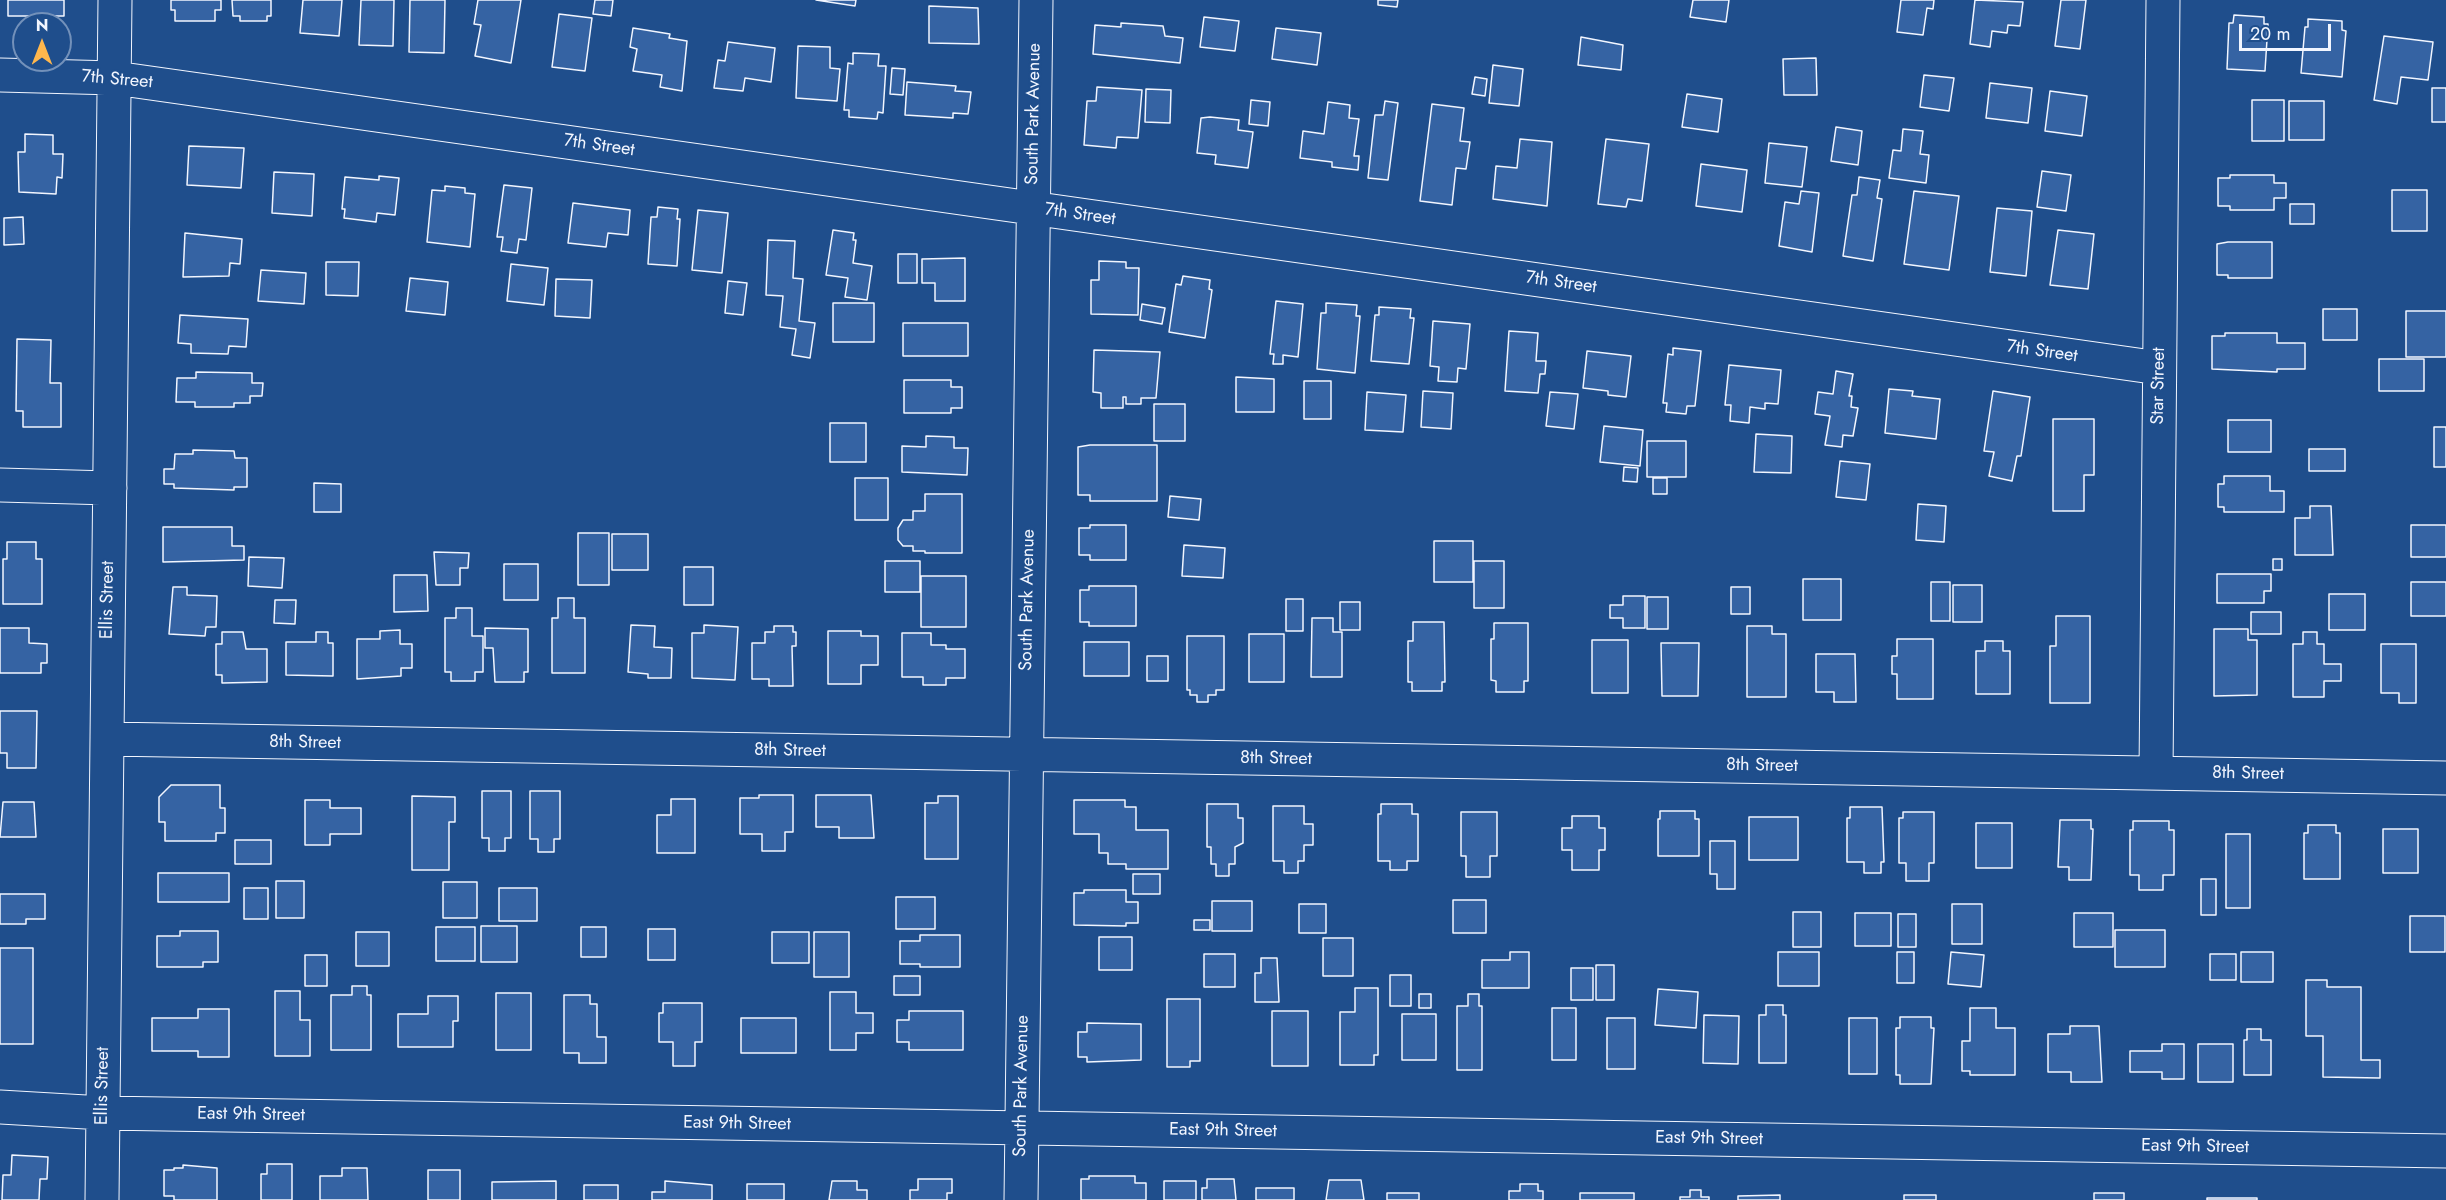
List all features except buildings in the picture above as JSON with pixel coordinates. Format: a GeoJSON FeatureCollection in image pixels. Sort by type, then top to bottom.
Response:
{"type":"FeatureCollection","features":[{"type":"Feature","properties":{"kind":"street","name":"Ellis Street"},"geometry":{"type":"LineString","coordinates":[[102,1200],[115,0]]}},
{"type":"Feature","properties":{"kind":"street","name":"South Park Avenue"},"geometry":{"type":"LineString","coordinates":[[1021,1200],[1036,0]]}},
{"type":"Feature","properties":{"kind":"street","name":"Star Street"},"geometry":{"type":"LineString","coordinates":[[2156,773],[2163,0]]}},
{"type":"Feature","properties":{"kind":"street","name":"7th Street"},"geometry":{"type":"LineString","coordinates":[[0,75],[115,78],[2159,368]]}},
{"type":"Feature","properties":{"kind":"street"},"geometry":{"type":"LineString","coordinates":[[0,485],[110,488]]}},
{"type":"Feature","properties":{"kind":"street","name":"8th Street"},"geometry":{"type":"LineString","coordinates":[[107,740],[2446,778]]}},
{"type":"Feature","properties":{"kind":"street","name":"East 9th Street"},"geometry":{"type":"LineString","coordinates":[[0,1107],[103,1113],[2446,1151]]}}]}
